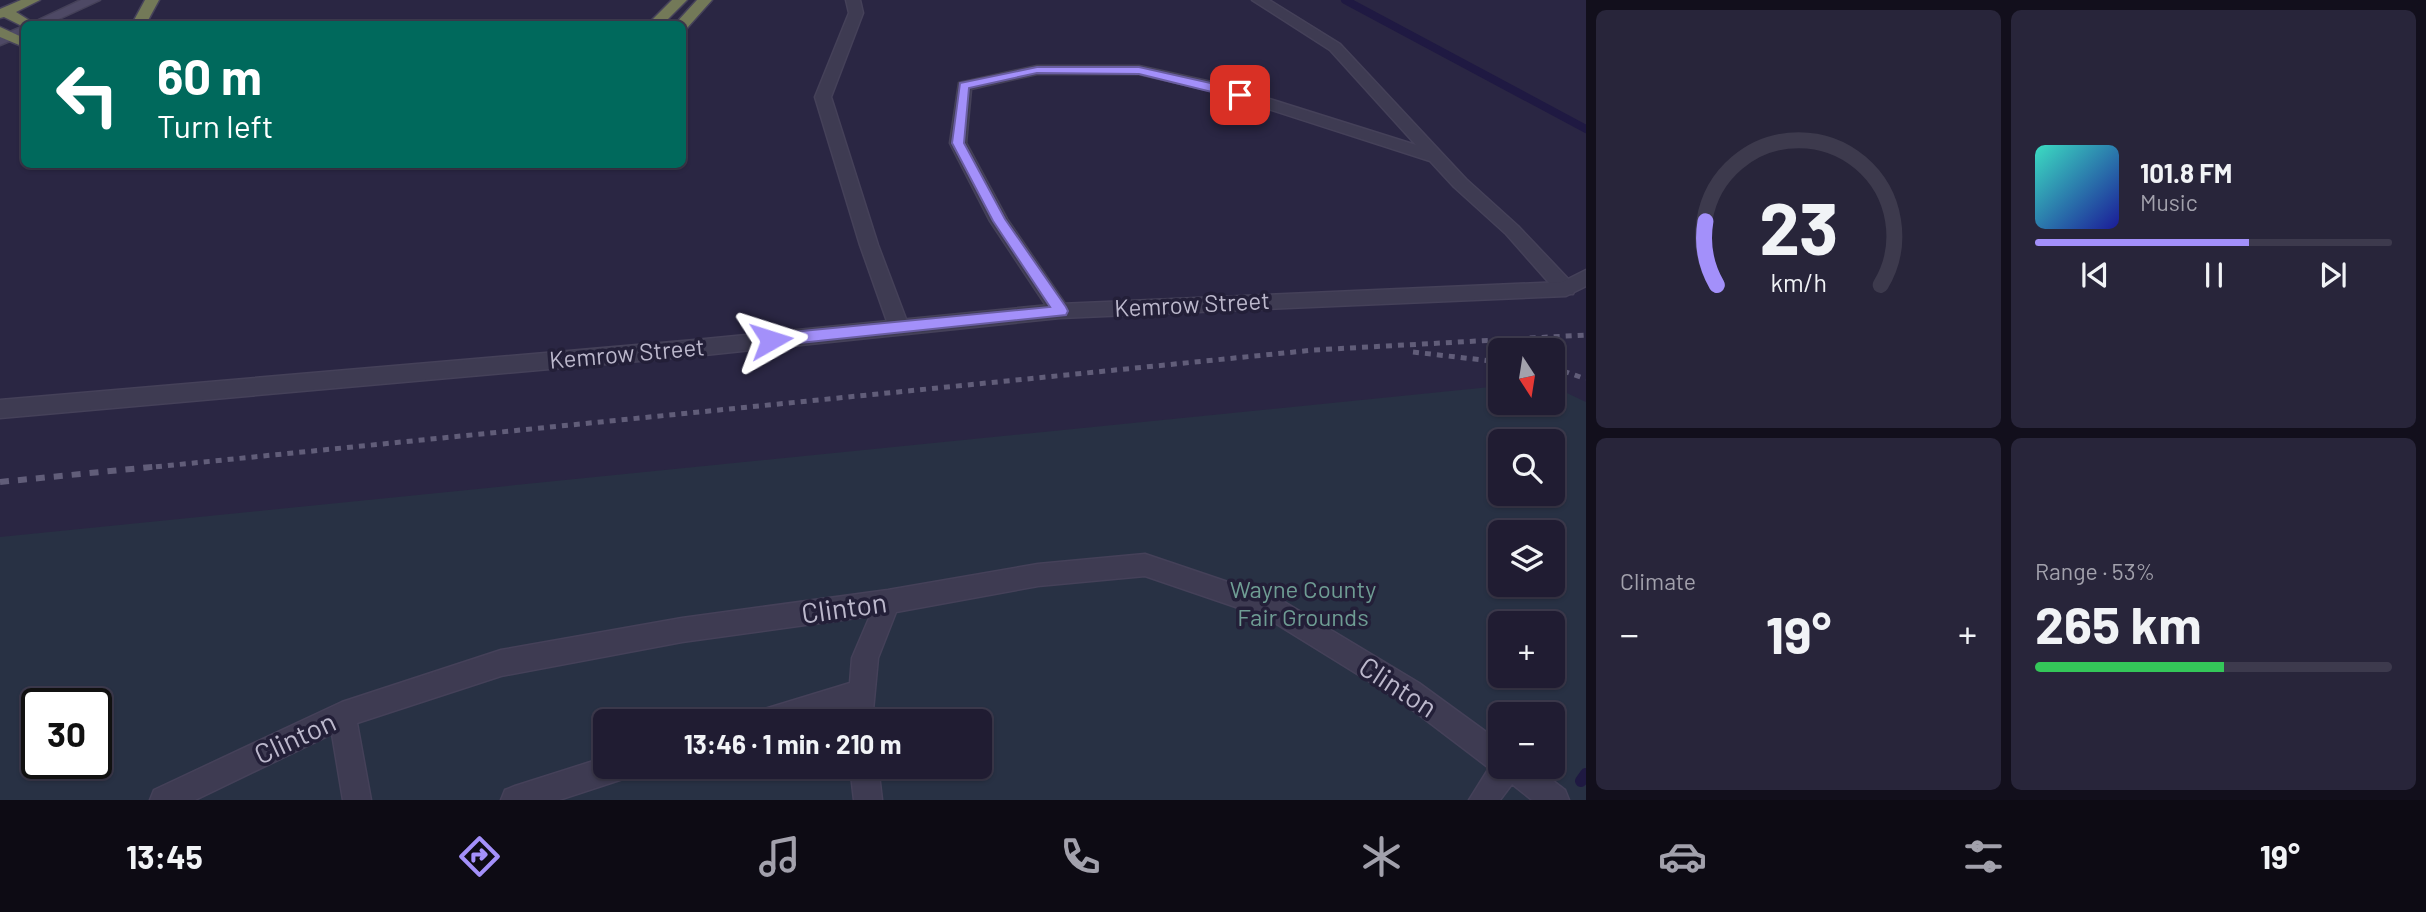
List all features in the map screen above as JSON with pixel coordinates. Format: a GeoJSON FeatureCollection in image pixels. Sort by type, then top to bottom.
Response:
{"type":"FeatureCollection","features":[{"type":"Feature","properties":{"kind":"highway"},"geometry":{"type":"LineString","coordinates":[[2,13],[33,0]]}},
{"type":"Feature","properties":{"kind":"highway"},"geometry":{"type":"LineString","coordinates":[[141,21],[152,0]]}},
{"type":"Feature","properties":{"kind":"highway"},"geometry":{"type":"LineString","coordinates":[[657,21],[680,0]]}},
{"type":"Feature","properties":{"kind":"highway"},"geometry":{"type":"LineString","coordinates":[[686,21],[705,0]]}},
{"type":"Feature","properties":{"kind":"highway"},"geometry":{"type":"LineString","coordinates":[[2,13],[21,21]]}},
{"type":"Feature","properties":{"kind":"main road"},"geometry":{"type":"LineString","coordinates":[[44,21],[93,0]]}},
{"type":"Feature","properties":{"kind":"street"},"geometry":{"type":"LineString","coordinates":[[853,0],[856,13],[823,97],[869,245],[899,327]]}},
{"type":"Feature","properties":{"kind":"street"},"geometry":{"type":"LineString","coordinates":[[1259,0],[1335,47],[1460,183],[1512,230],[1566,289]]}},
{"type":"Feature","properties":{"kind":"street"},"geometry":{"type":"LineString","coordinates":[[1060,311],[999,221],[958,143],[964,86],[1037,70],[1139,70],[1220,88],[1436,157]]}},
{"type":"Feature","properties":{"kind":"street","name":"Kemrow Street"},"geometry":{"type":"LineString","coordinates":[[0,409],[695,348],[1060,311],[1566,289],[1586,277]]}},
{"type":"Feature","properties":{"kind":"street","name":"Clinton"},"geometry":{"type":"LineString","coordinates":[[164,800],[342,715],[501,663],[682,630],[888,602],[1038,575],[1145,565],[1272,608],[1410,692],[1488,750]]}},
{"type":"Feature","properties":{"kind":"street"},"geometry":{"type":"LineString","coordinates":[[860,709],[866,658],[888,602]]}},
{"type":"Feature","properties":{"kind":"street"},"geometry":{"type":"LineString","coordinates":[[807,709],[862,692]]}},
{"type":"Feature","properties":{"kind":"street"},"geometry":{"type":"LineString","coordinates":[[342,715],[357,800]]}},
{"type":"Feature","properties":{"kind":"street"},"geometry":{"type":"LineString","coordinates":[[515,800],[593,775]]}},
{"type":"Feature","properties":{"kind":"street"},"geometry":{"type":"LineString","coordinates":[[866,779],[868,800]]}},
{"type":"Feature","properties":{"kind":"street"},"geometry":{"type":"LineString","coordinates":[[1483,800],[1499,779]]}},
{"type":"Feature","properties":{"kind":"street"},"geometry":{"type":"LineString","coordinates":[[1526,779],[1548,795]]}},
{"type":"Feature","properties":{"kind":"green space","name":"Wayne County Fair Grounds"},"geometry":{"type":"Polygon","coordinates":[[[1488,387],[1488,415],[1565,415],[1565,392],[1586,402],[1586,800],[0,800],[0,537],[1488,387]]]}},
{"type":"Feature","properties":{"kind":"waterway"},"geometry":{"type":"LineString","coordinates":[[1345,0],[1586,129]]}},
{"type":"Feature","properties":{"kind":"waterway"},"geometry":{"type":"LineString","coordinates":[[1581,781],[1586,774]]}},
{"type":"Feature","properties":{"kind":"railway"},"geometry":{"type":"LineString","coordinates":[[144,468],[1314,350],[1586,335]]}},
{"type":"Feature","properties":{"kind":"railway"},"geometry":{"type":"LineString","coordinates":[[1413,352],[1488,361]]}},
{"type":"Feature","properties":{"kind":"railway"},"geometry":{"type":"LineString","coordinates":[[1565,372],[1586,379]]}},
{"type":"Feature","properties":{"kind":"railway"},"geometry":{"type":"LineString","coordinates":[[0,482],[161,466]]}},
{"type":"Feature","properties":{"kind":"route"},"geometry":{"type":"LineString","coordinates":[[771,340],[1060,311],[999,221],[958,143],[964,86],[1037,70],[1139,70],[1240,95]]}}]}
